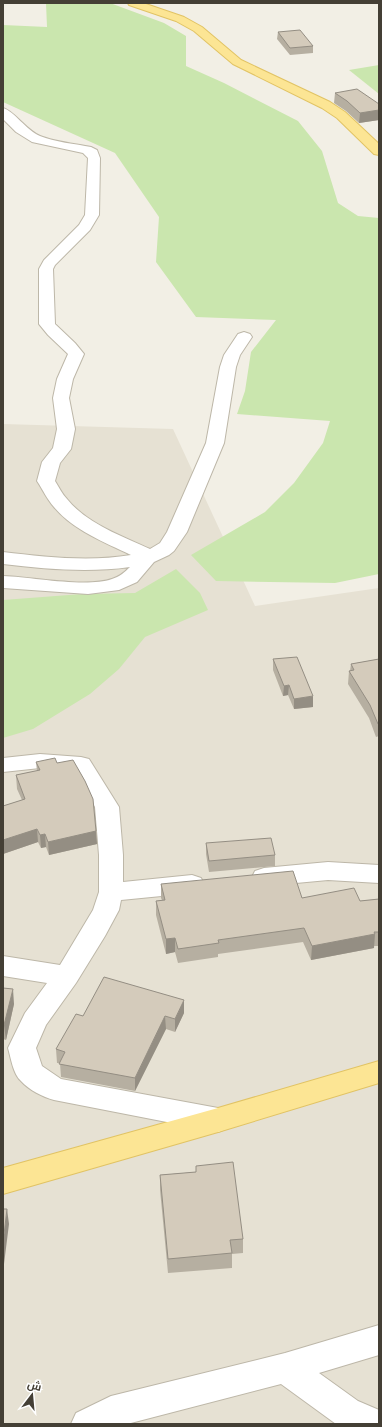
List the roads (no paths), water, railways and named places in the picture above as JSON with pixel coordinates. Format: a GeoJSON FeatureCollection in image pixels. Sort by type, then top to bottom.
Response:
{"type":"FeatureCollection","features":[{"type":"Feature","properties":{"kind":"main road"},"geometry":{"type":"LineString","coordinates":[[133,3],[180,19],[198,29],[237,62],[326,105],[341,115],[379,151]]}},
{"type":"Feature","properties":{"kind":"main road"},"geometry":{"type":"LineString","coordinates":[[3,1181],[218,1120],[379,1072]]}},
{"type":"Feature","properties":{"kind":"street"},"geometry":{"type":"LineString","coordinates":[[3,112],[20,129],[36,139],[87,150],[92,153],[94,158],[92,215],[84,227],[49,263],[46,269],[46,324],[68,343],[76,354],[65,380],[61,398],[66,429],[62,449],[51,462],[46,481],[59,502],[68,511],[95,530],[148,556]]}},
{"type":"Feature","properties":{"kind":"street"},"geometry":{"type":"LineString","coordinates":[[3,558],[45,562],[124,562],[157,553],[171,544],[215,443],[228,367],[232,355],[244,338]]}},
{"type":"Feature","properties":{"kind":"street"},"geometry":{"type":"LineString","coordinates":[[3,582],[62,587],[114,586],[130,578],[148,556]]}},
{"type":"Feature","properties":{"kind":"street"},"geometry":{"type":"LineString","coordinates":[[3,765],[40,762],[81,764],[107,807],[111,855],[111,892],[106,910],[67,976],[35,1020],[22,1048],[30,1073],[54,1089],[218,1120]]}},
{"type":"Feature","properties":{"kind":"street"},"geometry":{"type":"LineString","coordinates":[[243,879],[328,871],[379,874]]}},
{"type":"Feature","properties":{"kind":"street"},"geometry":{"type":"LineString","coordinates":[[111,892],[212,882]]}},
{"type":"Feature","properties":{"kind":"street"},"geometry":{"type":"LineString","coordinates":[[3,966],[67,976]]}},
{"type":"Feature","properties":{"kind":"street"},"geometry":{"type":"LineString","coordinates":[[88,1424],[111,1412],[285,1368],[379,1340]]}},
{"type":"Feature","properties":{"kind":"street"},"geometry":{"type":"LineString","coordinates":[[285,1368],[346,1412],[372,1424]]}}]}
